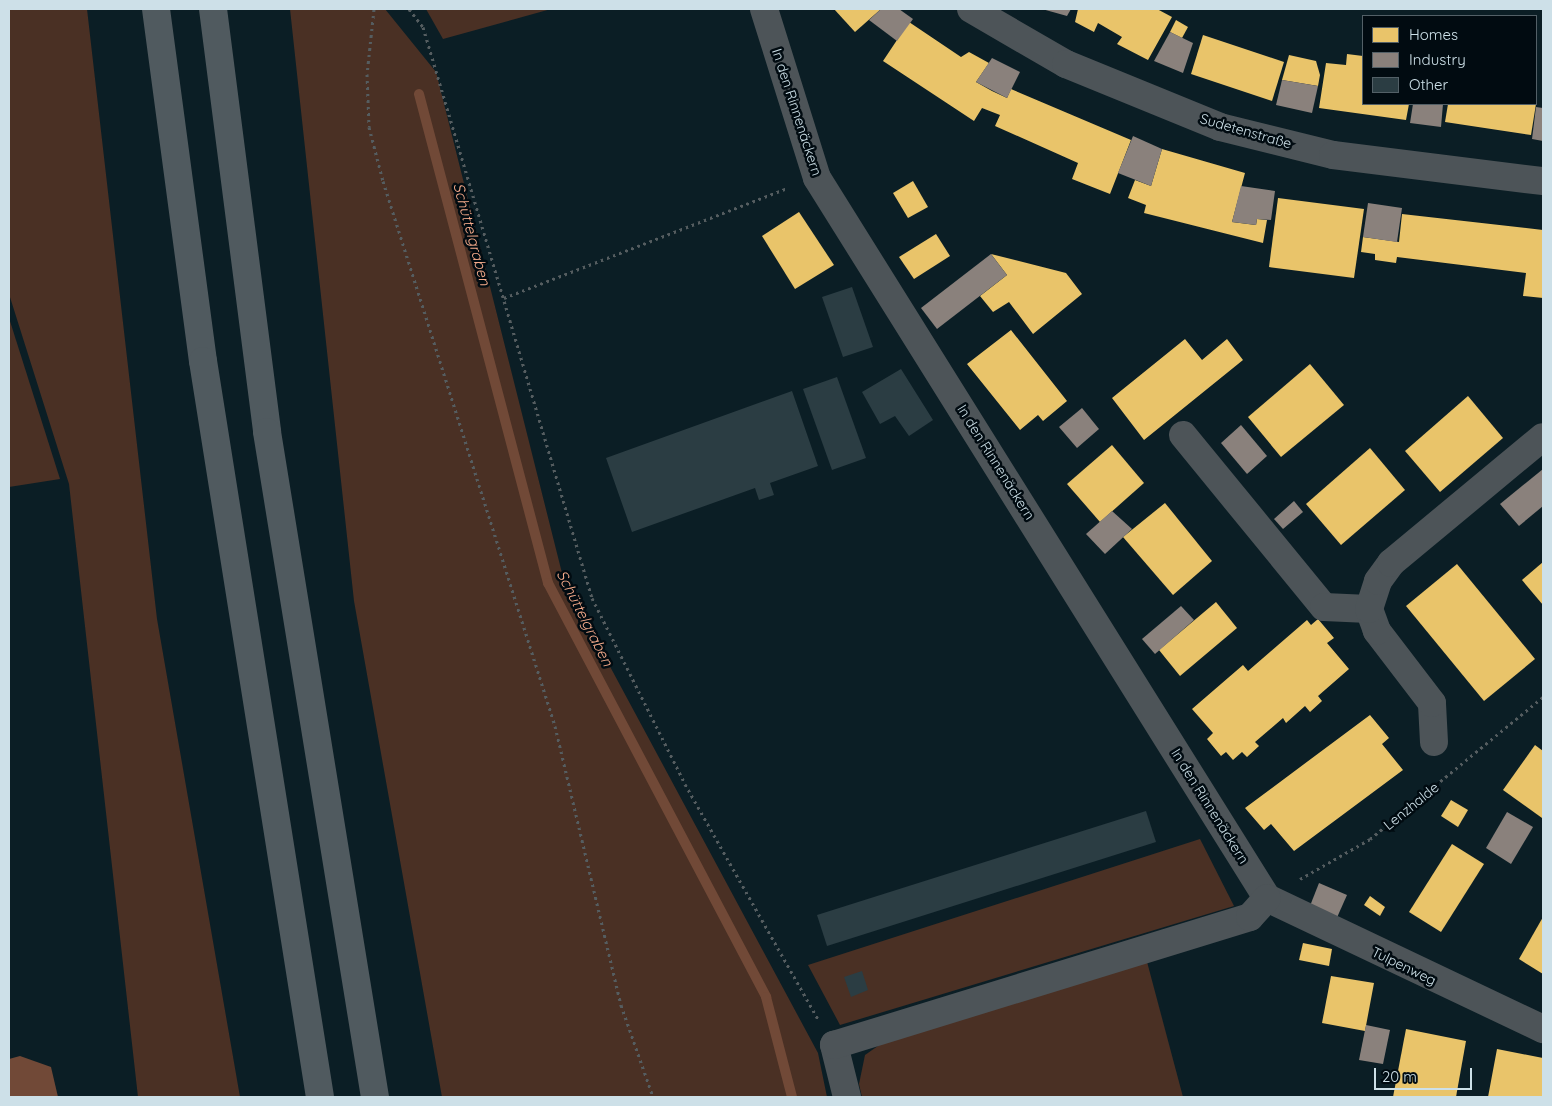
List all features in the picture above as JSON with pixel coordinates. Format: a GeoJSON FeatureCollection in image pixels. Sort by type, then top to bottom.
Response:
{"type":"FeatureCollection","features":[{"type":"Feature","properties":{"kind":"highway"},"geometry":{"type":"LineString","coordinates":[[156,9],[203,361],[320,1097]]}},
{"type":"Feature","properties":{"kind":"highway"},"geometry":{"type":"LineString","coordinates":[[213,9],[267,432],[374,1097]]}},
{"type":"Feature","properties":{"kind":"street","name":"In den Rinnenäckern"},"geometry":{"type":"LineString","coordinates":[[764,9],[817,178],[1267,898]]}},
{"type":"Feature","properties":{"kind":"street","name":"Sudetenstraße"},"geometry":{"type":"LineString","coordinates":[[971,9],[1066,64],[1220,127],[1333,155],[1543,181]]}},
{"type":"Feature","properties":{"kind":"street"},"geometry":{"type":"LineString","coordinates":[[1183,435],[1324,608],[1370,609]]}},
{"type":"Feature","properties":{"kind":"street"},"geometry":{"type":"LineString","coordinates":[[1434,742],[1432,703],[1377,631],[1370,609],[1378,581],[1391,563],[1543,437]]}},
{"type":"Feature","properties":{"kind":"street","name":"Tulpenweg"},"geometry":{"type":"LineString","coordinates":[[1267,898],[1543,1029]]}},
{"type":"Feature","properties":{"kind":"street"},"geometry":{"type":"LineString","coordinates":[[846,1097],[834,1045],[1250,916],[1267,898]]}},
{"type":"Feature","properties":{"kind":"path"},"geometry":{"type":"LineString","coordinates":[[374,9],[367,74],[369,126],[378,163],[555,726],[621,1005],[653,1097]]}},
{"type":"Feature","properties":{"kind":"path"},"geometry":{"type":"LineString","coordinates":[[409,9],[423,27],[592,598],[685,784],[834,1045]]}},
{"type":"Feature","properties":{"kind":"path"},"geometry":{"type":"LineString","coordinates":[[504,298],[817,178]]}},
{"type":"Feature","properties":{"kind":"path","name":"Lenzhalde"},"geometry":{"type":"LineString","coordinates":[[1267,898],[1370,839],[1543,697]]}},
{"type":"Feature","properties":{"kind":"shaded area"},"geometry":{"type":"Polygon","coordinates":[[[9,9],[87,9],[157,619],[240,1097],[138,1097],[69,484],[9,294],[9,9]]]}},
{"type":"Feature","properties":{"kind":"shaded area"},"geometry":{"type":"Polygon","coordinates":[[[290,9],[385,9],[436,72],[564,581],[818,1053],[827,1097],[442,1097],[354,601],[290,9]]]}},
{"type":"Feature","properties":{"kind":"shaded area"},"geometry":{"type":"Polygon","coordinates":[[[426,9],[551,9],[443,39],[426,9]]]}},
{"type":"Feature","properties":{"kind":"shaded area"},"geometry":{"type":"Polygon","coordinates":[[[9,318],[60,479],[9,487],[9,318]]]}},
{"type":"Feature","properties":{"kind":"shaded area"},"geometry":{"type":"Polygon","coordinates":[[[1200,839],[1234,906],[840,1025],[808,965],[1200,839]]]}},
{"type":"Feature","properties":{"kind":"shaded area"},"geometry":{"type":"Polygon","coordinates":[[[1146,958],[1183,1097],[862,1097],[859,1084],[865,1055],[885,1041],[1146,958]]]}},
{"type":"Feature","properties":{"kind":"shaded area"},"geometry":{"type":"Polygon","coordinates":[[[20,1056],[51,1067],[58,1097],[9,1097],[9,1059],[20,1056]]]}},
{"type":"Feature","properties":{"kind":"building: Homes"},"geometry":{"type":"Polygon","coordinates":[[[834,9],[881,9],[855,32],[834,9]]]}},
{"type":"Feature","properties":{"kind":"building: Homes"},"geometry":{"type":"Polygon","coordinates":[[[1078,9],[1157,9],[1172,17],[1148,60],[1117,44],[1122,37],[1098,23],[1094,32],[1075,22],[1078,9]]]}},
{"type":"Feature","properties":{"kind":"building: Homes"},"geometry":{"type":"Polygon","coordinates":[[[1176,20],[1188,27],[1182,38],[1170,32],[1176,20]]]}},
{"type":"Feature","properties":{"kind":"building: Homes"},"geometry":{"type":"Polygon","coordinates":[[[909,22],[961,57],[969,52],[989,63],[976,82],[992,91],[1007,98],[1011,89],[1131,140],[1110,194],[1072,179],[1078,163],[995,126],[1000,115],[982,108],[974,121],[883,61],[909,22]]]}},
{"type":"Feature","properties":{"kind":"building: Homes"},"geometry":{"type":"Polygon","coordinates":[[[1203,35],[1284,62],[1272,101],[1191,74],[1203,35]]]}},
{"type":"Feature","properties":{"kind":"building: Homes"},"geometry":{"type":"Polygon","coordinates":[[[1347,54],[1362,56],[1362,105],[1409,105],[1406,120],[1319,108],[1326,63],[1346,65],[1347,54]]]}},
{"type":"Feature","properties":{"kind":"building: Homes"},"geometry":{"type":"Polygon","coordinates":[[[1289,55],[1316,61],[1320,75],[1318,86],[1282,80],[1289,55]]]}},
{"type":"Feature","properties":{"kind":"building: Homes"},"geometry":{"type":"Polygon","coordinates":[[[1448,105],[1536,105],[1531,135],[1445,122],[1448,105]]]}},
{"type":"Feature","properties":{"kind":"building: Homes"},"geometry":{"type":"Polygon","coordinates":[[[1162,149],[1245,173],[1232,222],[1256,225],[1257,219],[1267,220],[1263,243],[1144,213],[1146,205],[1128,198],[1135,180],[1151,186],[1162,149]]]}},
{"type":"Feature","properties":{"kind":"building: Homes"},"geometry":{"type":"Polygon","coordinates":[[[913,181],[928,207],[908,218],[893,193],[913,181]]]}},
{"type":"Feature","properties":{"kind":"building: Homes"},"geometry":{"type":"Polygon","coordinates":[[[1278,198],[1364,209],[1354,278],[1269,267],[1278,198]]]}},
{"type":"Feature","properties":{"kind":"building: Homes"},"geometry":{"type":"Polygon","coordinates":[[[799,212],[834,265],[795,289],[762,236],[799,212]]]}},
{"type":"Feature","properties":{"kind":"building: Homes"},"geometry":{"type":"Polygon","coordinates":[[[1402,214],[1543,230],[1543,298],[1523,296],[1526,273],[1397,257],[1396,263],[1375,260],[1375,254],[1361,252],[1363,237],[1399,242],[1402,214]]]}},
{"type":"Feature","properties":{"kind":"building: Homes"},"geometry":{"type":"Polygon","coordinates":[[[936,234],[950,256],[914,279],[899,257],[936,234]]]}},
{"type":"Feature","properties":{"kind":"building: Homes"},"geometry":{"type":"Polygon","coordinates":[[[991,254],[1066,273],[1082,294],[1033,334],[1009,302],[993,312],[980,296],[1007,275],[991,254]]]}},
{"type":"Feature","properties":{"kind":"building: Homes"},"geometry":{"type":"Polygon","coordinates":[[[1011,330],[1067,401],[1043,421],[1038,415],[1020,430],[967,364],[1011,330]]]}},
{"type":"Feature","properties":{"kind":"building: Homes"},"geometry":{"type":"Polygon","coordinates":[[[1185,339],[1202,360],[1227,339],[1243,360],[1144,440],[1112,398],[1185,339]]]}},
{"type":"Feature","properties":{"kind":"building: Homes"},"geometry":{"type":"Polygon","coordinates":[[[1310,364],[1344,405],[1281,457],[1248,417],[1310,364]]]}},
{"type":"Feature","properties":{"kind":"building: Homes"},"geometry":{"type":"Polygon","coordinates":[[[1468,396],[1503,438],[1440,492],[1405,451],[1468,396]]]}},
{"type":"Feature","properties":{"kind":"building: Homes"},"geometry":{"type":"Polygon","coordinates":[[[1112,445],[1144,483],[1100,522],[1067,484],[1112,445]]]}},
{"type":"Feature","properties":{"kind":"building: Homes"},"geometry":{"type":"Polygon","coordinates":[[[1370,448],[1405,490],[1341,545],[1306,504],[1370,448]]]}},
{"type":"Feature","properties":{"kind":"building: Homes"},"geometry":{"type":"Polygon","coordinates":[[[1165,503],[1212,561],[1173,595],[1123,537],[1165,503]]]}},
{"type":"Feature","properties":{"kind":"building: Homes"},"geometry":{"type":"Polygon","coordinates":[[[1543,562],[1543,605],[1522,580],[1543,562]]]}},
{"type":"Feature","properties":{"kind":"building: Homes"},"geometry":{"type":"Polygon","coordinates":[[[1457,564],[1535,659],[1484,701],[1406,606],[1457,564]]]}},
{"type":"Feature","properties":{"kind":"building: Homes"},"geometry":{"type":"Polygon","coordinates":[[[1216,602],[1237,628],[1180,676],[1159,650],[1216,602]]]}},
{"type":"Feature","properties":{"kind":"building: Homes"},"geometry":{"type":"Polygon","coordinates":[[[1318,619],[1334,638],[1327,643],[1349,669],[1318,696],[1322,701],[1310,712],[1305,706],[1286,723],[1283,718],[1255,742],[1259,746],[1247,757],[1242,752],[1233,760],[1226,752],[1221,756],[1207,739],[1213,733],[1192,709],[1243,665],[1248,671],[1307,620],[1311,625],[1318,619]]]}},
{"type":"Feature","properties":{"kind":"building: Homes"},"geometry":{"type":"Polygon","coordinates":[[[1370,715],[1389,738],[1382,744],[1403,770],[1294,851],[1271,824],[1264,830],[1245,808],[1370,715]]]}},
{"type":"Feature","properties":{"kind":"building: Homes"},"geometry":{"type":"Polygon","coordinates":[[[1535,745],[1543,751],[1542,818],[1503,790],[1535,745]]]}},
{"type":"Feature","properties":{"kind":"building: Homes"},"geometry":{"type":"Polygon","coordinates":[[[1451,800],[1468,810],[1458,827],[1441,816],[1451,800]]]}},
{"type":"Feature","properties":{"kind":"building: Homes"},"geometry":{"type":"Polygon","coordinates":[[[1452,844],[1484,864],[1441,932],[1409,912],[1452,844]]]}},
{"type":"Feature","properties":{"kind":"building: Homes"},"geometry":{"type":"Polygon","coordinates":[[[1370,896],[1385,907],[1380,916],[1364,905],[1370,896]]]}},
{"type":"Feature","properties":{"kind":"building: Homes"},"geometry":{"type":"Polygon","coordinates":[[[1543,917],[1543,974],[1519,959],[1543,917]]]}},
{"type":"Feature","properties":{"kind":"building: Homes"},"geometry":{"type":"Polygon","coordinates":[[[1303,943],[1332,949],[1329,966],[1299,960],[1303,943]]]}},
{"type":"Feature","properties":{"kind":"building: Homes"},"geometry":{"type":"Polygon","coordinates":[[[1331,976],[1374,983],[1365,1031],[1322,1023],[1331,976]]]}},
{"type":"Feature","properties":{"kind":"building: Homes"},"geometry":{"type":"Polygon","coordinates":[[[1406,1029],[1466,1041],[1456,1097],[1393,1097],[1406,1029]]]}},
{"type":"Feature","properties":{"kind":"building: Homes"},"geometry":{"type":"Polygon","coordinates":[[[1497,1049],[1543,1058],[1543,1097],[1488,1097],[1497,1049]]]}},
{"type":"Feature","properties":{"kind":"building: Industry"},"geometry":{"type":"Polygon","coordinates":[[[881,9],[899,9],[913,19],[897,41],[869,20],[881,9]]]}},
{"type":"Feature","properties":{"kind":"building: Industry"},"geometry":{"type":"Polygon","coordinates":[[[1042,9],[1071,9],[1067,16],[1042,9]]]}},
{"type":"Feature","properties":{"kind":"building: Industry"},"geometry":{"type":"Polygon","coordinates":[[[1170,32],[1193,43],[1183,73],[1154,61],[1170,32]]]}},
{"type":"Feature","properties":{"kind":"building: Industry"},"geometry":{"type":"Polygon","coordinates":[[[992,58],[1020,72],[1007,98],[976,82],[992,58]]]}},
{"type":"Feature","properties":{"kind":"building: Industry"},"geometry":{"type":"Polygon","coordinates":[[[1282,80],[1318,86],[1312,113],[1276,105],[1282,80]]]}},
{"type":"Feature","properties":{"kind":"building: Industry"},"geometry":{"type":"Polygon","coordinates":[[[1413,105],[1443,105],[1441,127],[1410,123],[1413,105]]]}},
{"type":"Feature","properties":{"kind":"building: Industry"},"geometry":{"type":"Polygon","coordinates":[[[1536,107],[1543,108],[1543,141],[1532,139],[1536,107]]]}},
{"type":"Feature","properties":{"kind":"building: Industry"},"geometry":{"type":"Polygon","coordinates":[[[1133,136],[1162,149],[1151,186],[1118,173],[1133,136]]]}},
{"type":"Feature","properties":{"kind":"building: Industry"},"geometry":{"type":"Polygon","coordinates":[[[1241,186],[1275,191],[1271,220],[1257,219],[1256,225],[1232,222],[1241,186]]]}},
{"type":"Feature","properties":{"kind":"building: Industry"},"geometry":{"type":"Polygon","coordinates":[[[1368,203],[1402,208],[1397,242],[1363,237],[1368,203]]]}},
{"type":"Feature","properties":{"kind":"building: Industry"},"geometry":{"type":"Polygon","coordinates":[[[991,254],[1007,275],[937,329],[921,308],[991,254]]]}},
{"type":"Feature","properties":{"kind":"building: Industry"},"geometry":{"type":"Polygon","coordinates":[[[1082,408],[1099,429],[1077,448],[1059,427],[1082,408]]]}},
{"type":"Feature","properties":{"kind":"building: Industry"},"geometry":{"type":"Polygon","coordinates":[[[1241,425],[1267,456],[1247,474],[1221,443],[1241,425]]]}},
{"type":"Feature","properties":{"kind":"building: Industry"},"geometry":{"type":"Polygon","coordinates":[[[1543,469],[1543,506],[1519,526],[1500,504],[1543,469]]]}},
{"type":"Feature","properties":{"kind":"building: Industry"},"geometry":{"type":"Polygon","coordinates":[[[1294,501],[1303,512],[1283,529],[1274,519],[1294,501]]]}},
{"type":"Feature","properties":{"kind":"building: Industry"},"geometry":{"type":"Polygon","coordinates":[[[1112,511],[1132,529],[1105,554],[1086,534],[1112,511]]]}},
{"type":"Feature","properties":{"kind":"building: Industry"},"geometry":{"type":"Polygon","coordinates":[[[1181,606],[1194,620],[1155,654],[1142,639],[1181,606]]]}},
{"type":"Feature","properties":{"kind":"building: Industry"},"geometry":{"type":"Polygon","coordinates":[[[1507,812],[1533,827],[1511,864],[1486,848],[1507,812]]]}},
{"type":"Feature","properties":{"kind":"building: Industry"},"geometry":{"type":"Polygon","coordinates":[[[1319,883],[1347,895],[1335,922],[1308,911],[1319,883]]]}},
{"type":"Feature","properties":{"kind":"building: Industry"},"geometry":{"type":"Polygon","coordinates":[[[1366,1025],[1390,1030],[1383,1064],[1359,1060],[1366,1025]]]}},
{"type":"Feature","properties":{"kind":"building: Other"},"geometry":{"type":"Polygon","coordinates":[[[852,287],[873,347],[843,357],[822,297],[852,287]]]}},
{"type":"Feature","properties":{"kind":"building: Other"},"geometry":{"type":"Polygon","coordinates":[[[901,369],[933,420],[909,436],[895,416],[880,424],[862,392],[901,369]]]}},
{"type":"Feature","properties":{"kind":"building: Other"},"geometry":{"type":"Polygon","coordinates":[[[837,377],[866,458],[832,470],[803,389],[837,377]]]}},
{"type":"Feature","properties":{"kind":"building: Other"},"geometry":{"type":"Polygon","coordinates":[[[792,391],[818,466],[770,483],[774,495],[759,500],[755,488],[632,532],[606,458],[792,391]]]}},
{"type":"Feature","properties":{"kind":"building: Other"},"geometry":{"type":"Polygon","coordinates":[[[1146,811],[1156,842],[827,946],[817,915],[1146,811]]]}},
{"type":"Feature","properties":{"kind":"building: Other"},"geometry":{"type":"Polygon","coordinates":[[[862,971],[868,990],[851,997],[844,977],[862,971]]]}},
{"type":"Feature","properties":{"kind":"waterway","name":"Schüttelgraben"},"geometry":{"type":"LineString","coordinates":[[419,94],[548,583],[766,997],[792,1097]]}}]}
